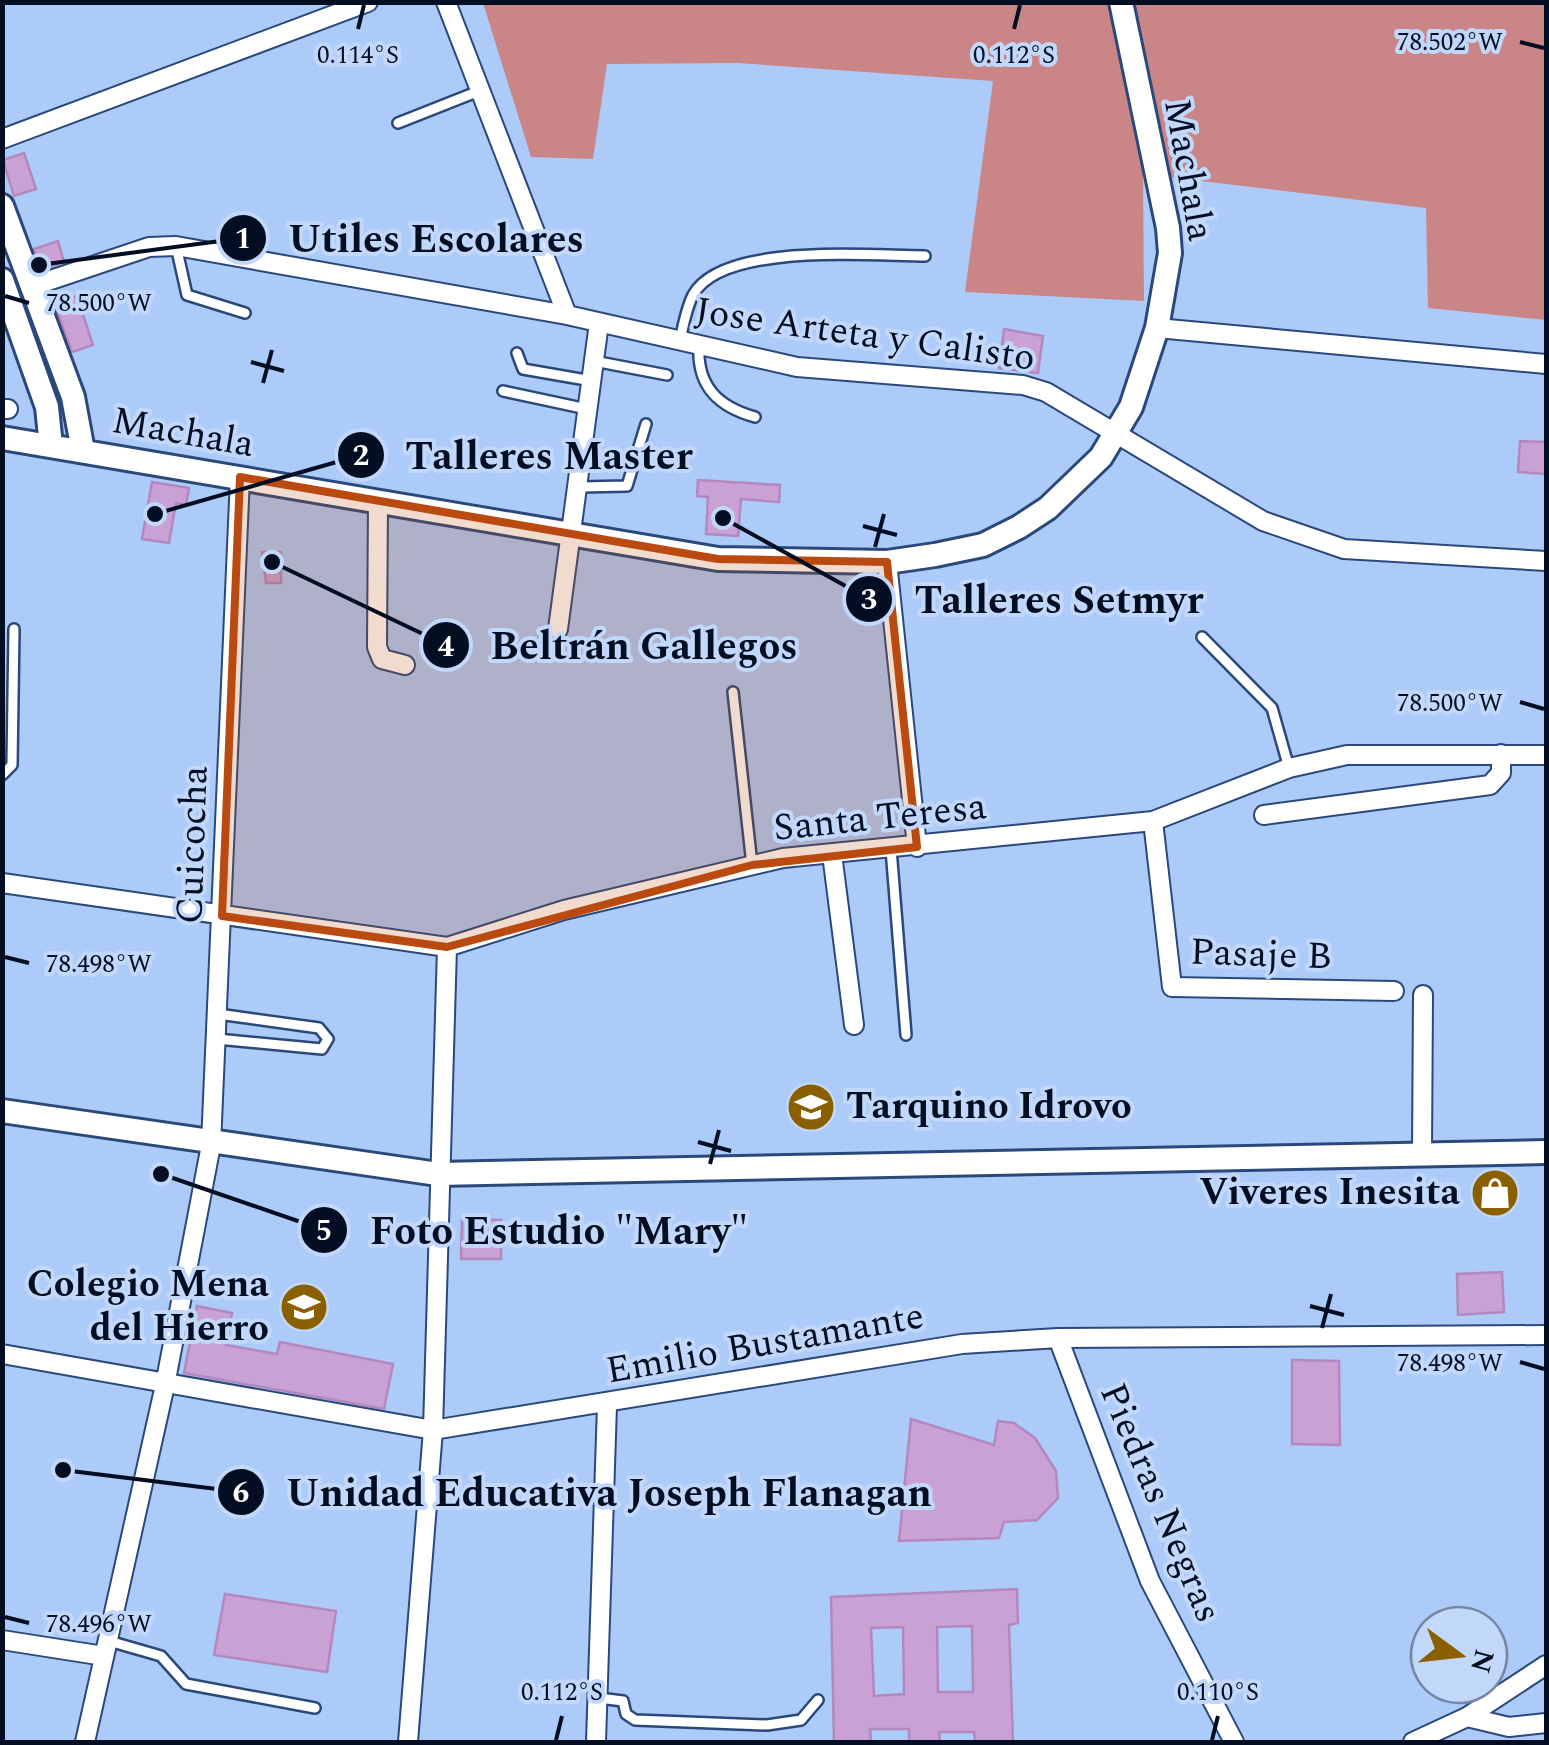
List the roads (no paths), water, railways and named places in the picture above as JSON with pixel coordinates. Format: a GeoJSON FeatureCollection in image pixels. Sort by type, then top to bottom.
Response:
{"type":"FeatureCollection","features":[{"type":"Feature","properties":{"kind":"street"},"geometry":{"type":"LineString","coordinates":[[2,139],[368,2]]}},
{"type":"Feature","properties":{"kind":"street"},"geometry":{"type":"LineString","coordinates":[[446,2],[567,316]]}},
{"type":"Feature","properties":{"kind":"street","name":"Machala"},"geometry":{"type":"LineString","coordinates":[[2,438],[573,538],[718,559],[887,562],[983,545],[1019,527],[1082,476],[1116,434],[1132,408],[1157,328],[1170,254],[1168,228],[1121,2]]}},
{"type":"Feature","properties":{"kind":"street"},"geometry":{"type":"LineString","coordinates":[[2,206],[72,397],[83,451]]}},
{"type":"Feature","properties":{"kind":"street","name":"Jose Arteta y Calisto"},"geometry":{"type":"LineString","coordinates":[[30,287],[148,248],[176,246],[567,316],[797,367],[1023,385],[1046,392],[1263,521],[1344,550],[1546,561]]}},
{"type":"Feature","properties":{"kind":"street"},"geometry":{"type":"LineString","coordinates":[[2,280],[46,407],[52,446]]}},
{"type":"Feature","properties":{"kind":"street"},"geometry":{"type":"LineString","coordinates":[[558,630],[600,323]]}},
{"type":"Feature","properties":{"kind":"street"},"geometry":{"type":"LineString","coordinates":[[1157,328],[1546,364]]}},
{"type":"Feature","properties":{"kind":"street","name":"Cuicocha"},"geometry":{"type":"LineString","coordinates":[[84,1742],[166,1384],[211,1144],[240,477]]}},
{"type":"Feature","properties":{"kind":"street"},"geometry":{"type":"LineString","coordinates":[[378,502],[377,648],[382,659],[405,664]]}},
{"type":"Feature","properties":{"kind":"street"},"geometry":{"type":"LineString","coordinates":[[887,562],[917,847]]}},
{"type":"Feature","properties":{"kind":"street"},"geometry":{"type":"LineString","coordinates":[[1264,815],[1490,786],[1501,772],[1501,754]]}},
{"type":"Feature","properties":{"kind":"street","name":"Santa Teresa"},"geometry":{"type":"LineString","coordinates":[[2,883],[448,947],[564,910],[752,864],[1153,821],[1289,768],[1347,756],[1546,755]]}},
{"type":"Feature","properties":{"kind":"street","name":"Pasaje B"},"geometry":{"type":"LineString","coordinates":[[1153,821],[1172,987],[1394,991]]}},
{"type":"Feature","properties":{"kind":"street"},"geometry":{"type":"LineString","coordinates":[[832,854],[854,1025]]}},
{"type":"Feature","properties":{"kind":"street"},"geometry":{"type":"LineString","coordinates":[[408,1742],[433,1430],[448,947]]}},
{"type":"Feature","properties":{"kind":"street"},"geometry":{"type":"LineString","coordinates":[[1422,1152],[1423,995]]}},
{"type":"Feature","properties":{"kind":"street"},"geometry":{"type":"LineString","coordinates":[[2,1110],[211,1144],[438,1174],[1546,1152]]}},
{"type":"Feature","properties":{"kind":"street","name":"Emilio Bustamante"},"geometry":{"type":"LineString","coordinates":[[2,1354],[433,1430],[607,1405],[962,1344],[1058,1338],[1546,1334]]}},
{"type":"Feature","properties":{"kind":"street","name":"Piedras Negras"},"geometry":{"type":"LineString","coordinates":[[1058,1338],[1150,1581],[1234,1742]]}},
{"type":"Feature","properties":{"kind":"street"},"geometry":{"type":"LineString","coordinates":[[596,1742],[607,1405]]}},
{"type":"Feature","properties":{"kind":"street"},"geometry":{"type":"LineString","coordinates":[[2,1640],[107,1649]]}},
{"type":"Feature","properties":{"kind":"street"},"geometry":{"type":"LineString","coordinates":[[1413,1742],[1467,1717],[1546,1664]]}},
{"type":"Feature","properties":{"kind":"street"},"geometry":{"type":"LineString","coordinates":[[1467,1717],[1509,1727],[1546,1723]]}},
{"type":"Feature","properties":{"kind":"lane"},"geometry":{"type":"LineString","coordinates":[[398,124],[479,90]]}},
{"type":"Feature","properties":{"kind":"lane"},"geometry":{"type":"LineString","coordinates":[[176,246],[187,295],[245,312]]}},
{"type":"Feature","properties":{"kind":"lane"},"geometry":{"type":"LineString","coordinates":[[679,343],[694,294],[707,280],[761,257],[925,256]]}},
{"type":"Feature","properties":{"kind":"lane"},"geometry":{"type":"LineString","coordinates":[[698,347],[700,376],[724,408],[756,417]]}},
{"type":"Feature","properties":{"kind":"lane"},"geometry":{"type":"LineString","coordinates":[[517,354],[523,369],[592,381]]}},
{"type":"Feature","properties":{"kind":"lane"},"geometry":{"type":"LineString","coordinates":[[594,361],[667,376]]}},
{"type":"Feature","properties":{"kind":"lane"},"geometry":{"type":"LineString","coordinates":[[503,391],[590,409]]}},
{"type":"Feature","properties":{"kind":"lane"},"geometry":{"type":"LineString","coordinates":[[580,487],[627,486],[646,424]]}},
{"type":"Feature","properties":{"kind":"lane"},"geometry":{"type":"LineString","coordinates":[[2,774],[12,765],[14,629]]}},
{"type":"Feature","properties":{"kind":"lane"},"geometry":{"type":"LineString","coordinates":[[1202,637],[1269,702],[1289,768]]}},
{"type":"Feature","properties":{"kind":"lane"},"geometry":{"type":"LineString","coordinates":[[733,692],[752,864]]}},
{"type":"Feature","properties":{"kind":"lane"},"geometry":{"type":"LineString","coordinates":[[891,848],[906,1036]]}},
{"type":"Feature","properties":{"kind":"lane"},"geometry":{"type":"LineString","coordinates":[[217,1038],[322,1049],[328,1039],[319,1028],[218,1014]]}},
{"type":"Feature","properties":{"kind":"lane"},"geometry":{"type":"LineString","coordinates":[[107,1649],[161,1656],[186,1684],[315,1708]]}},
{"type":"Feature","properties":{"kind":"lane"},"geometry":{"type":"LineString","coordinates":[[599,1698],[623,1701],[626,1714],[635,1720],[767,1725],[801,1720],[818,1700]]}},
{"type":"Feature","properties":{"kind":"place","name":"Utiles Escolares"},"geometry":{"type":"Point","coordinates":[39,265]}},
{"type":"Feature","properties":{"kind":"place","name":"Talleres Master"},"geometry":{"type":"Point","coordinates":[155,514]}},
{"type":"Feature","properties":{"kind":"place","name":"Talleres Setmyr"},"geometry":{"type":"Point","coordinates":[723,518]}},
{"type":"Feature","properties":{"kind":"place","name":"Beltrán Gallegos"},"geometry":{"type":"Point","coordinates":[272,562]}},
{"type":"Feature","properties":{"kind":"place","name":"Tarquino Idrovo"},"geometry":{"type":"Point","coordinates":[811,1107]}},
{"type":"Feature","properties":{"kind":"place","name":"Foto Estudio \"Mary\""},"geometry":{"type":"Point","coordinates":[161,1174]}},
{"type":"Feature","properties":{"kind":"place","name":"Viveres Inesita"},"geometry":{"type":"Point","coordinates":[1495,1193]}},
{"type":"Feature","properties":{"kind":"place","name":"Colegio Mena del Hierro"},"geometry":{"type":"Point","coordinates":[304,1307]}},
{"type":"Feature","properties":{"kind":"place","name":"Unidad Educativa Joseph Flanagan"},"geometry":{"type":"Point","coordinates":[63,1470]}}]}
